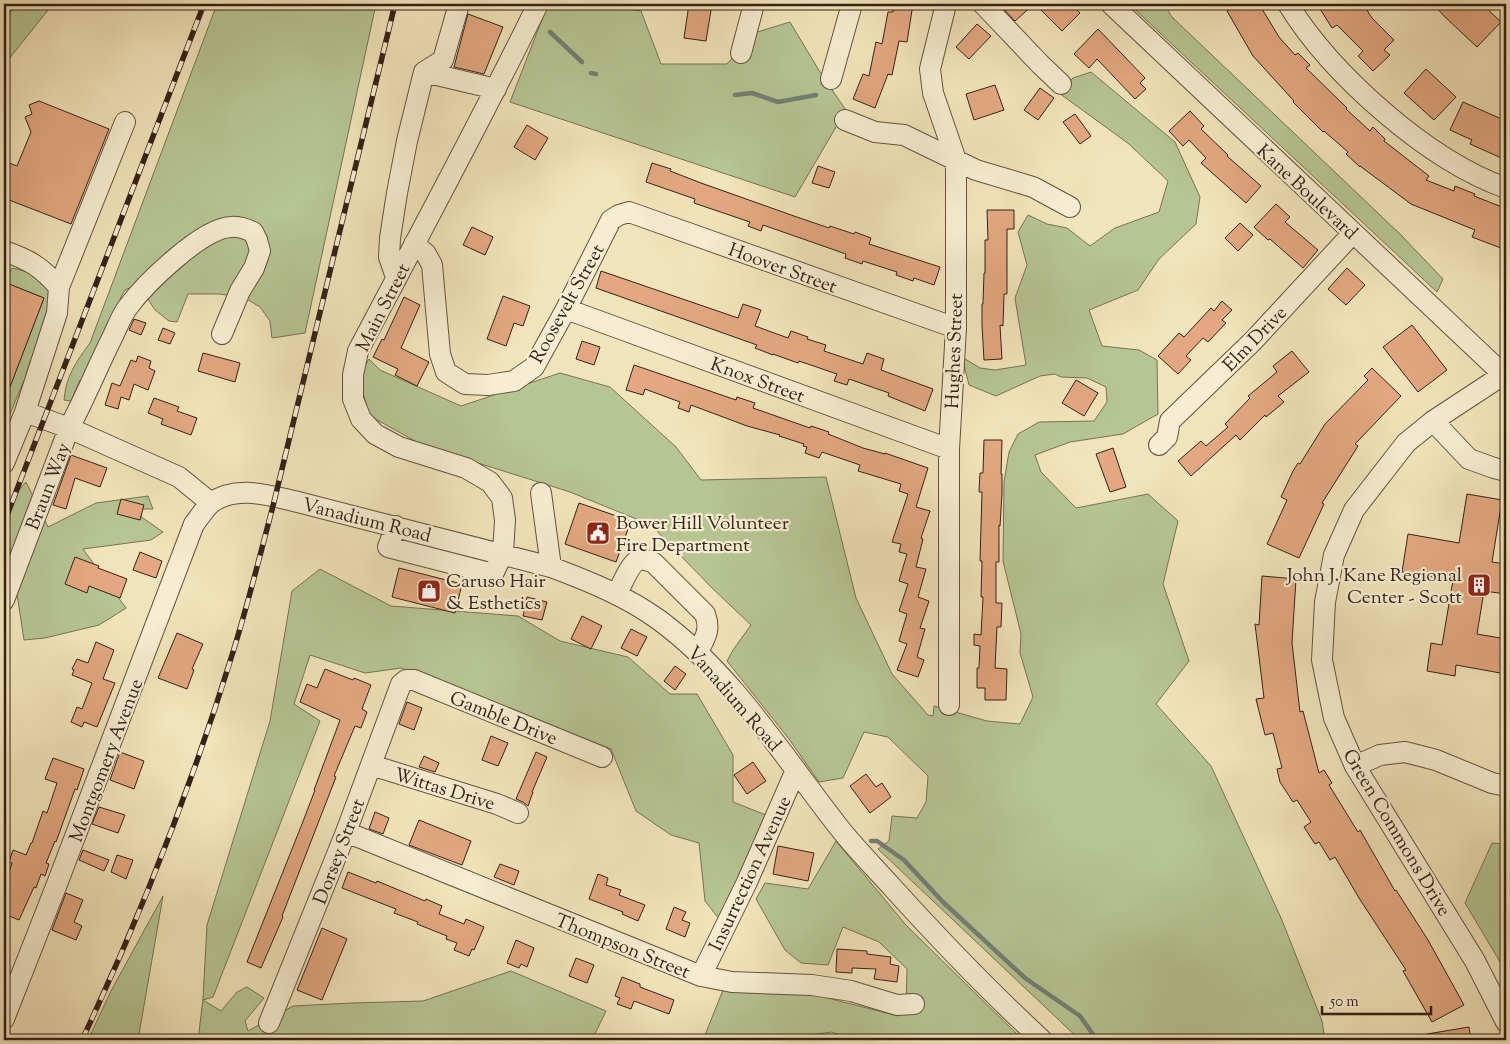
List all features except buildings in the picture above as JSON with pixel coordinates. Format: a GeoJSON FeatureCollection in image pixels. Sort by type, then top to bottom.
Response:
{"type":"FeatureCollection","features":[{"type":"Feature","properties":{"kind":"street"},"geometry":{"type":"LineString","coordinates":[[396,278],[390,257],[390,238],[407,141],[424,72],[443,60],[459,4]]}},
{"type":"Feature","properties":{"kind":"street","name":"Main Street"},"geometry":{"type":"LineString","coordinates":[[503,554],[505,520],[502,498],[490,482],[466,468],[399,447],[375,434],[361,420],[353,399],[353,374],[358,350],[496,89],[538,4]]}},
{"type":"Feature","properties":{"kind":"street"},"geometry":{"type":"LineString","coordinates":[[740,53],[754,4]]}},
{"type":"Feature","properties":{"kind":"street"},"geometry":{"type":"LineString","coordinates":[[831,79],[852,4]]}},
{"type":"Feature","properties":{"kind":"street","name":"Hughes Street"},"geometry":{"type":"LineString","coordinates":[[946,4],[930,69],[933,94],[956,160],[956,328],[949,449],[949,705]]}},
{"type":"Feature","properties":{"kind":"street"},"geometry":{"type":"LineString","coordinates":[[983,4],[1061,84]]}},
{"type":"Feature","properties":{"kind":"street","name":"Kane Boulevard"},"geometry":{"type":"LineString","coordinates":[[1111,4],[1505,375]]}},
{"type":"Feature","properties":{"kind":"street"},"geometry":{"type":"LineString","coordinates":[[1288,4],[1319,48],[1345,76],[1381,109],[1423,143],[1464,168],[1506,188]]}},
{"type":"Feature","properties":{"kind":"street"},"geometry":{"type":"LineString","coordinates":[[424,72],[496,89]]}},
{"type":"Feature","properties":{"kind":"street"},"geometry":{"type":"LineString","coordinates":[[845,120],[875,132],[904,135],[976,170],[1033,187],[1070,207]]}},
{"type":"Feature","properties":{"kind":"street"},"geometry":{"type":"LineString","coordinates":[[4,463],[25,412],[57,313],[59,287],[125,122]]}},
{"type":"Feature","properties":{"kind":"street","name":"Hoover Street"},"geometry":{"type":"LineString","coordinates":[[611,220],[629,212],[956,328]]}},
{"type":"Feature","properties":{"kind":"street","name":"Roosevelt Street"},"geometry":{"type":"LineString","coordinates":[[414,244],[426,254],[432,265],[440,354],[446,372],[465,384],[488,386],[514,381],[534,366],[566,309],[611,220]]}},
{"type":"Feature","properties":{"kind":"street","name":"Braun Way"},"geometry":{"type":"LineString","coordinates":[[4,600],[70,428],[95,371],[127,308],[188,247],[212,232],[231,226],[253,232],[260,251],[254,268],[240,290],[222,334]]}},
{"type":"Feature","properties":{"kind":"street","name":"Elm Drive"},"geometry":{"type":"LineString","coordinates":[[1159,445],[1167,437],[1170,421],[1253,341],[1353,232]]}},
{"type":"Feature","properties":{"kind":"street"},"geometry":{"type":"LineString","coordinates":[[4,251],[44,270],[59,287]]}},
{"type":"Feature","properties":{"kind":"street","name":"Knox Street"},"geometry":{"type":"LineString","coordinates":[[566,309],[949,449]]}},
{"type":"Feature","properties":{"kind":"street","name":"Green Commons Drive"},"geometry":{"type":"LineString","coordinates":[[1505,375],[1433,421],[1406,442],[1354,510],[1334,555],[1325,602],[1322,660],[1334,718],[1355,766],[1475,961],[1506,1022]]}},
{"type":"Feature","properties":{"kind":"street"},"geometry":{"type":"LineString","coordinates":[[25,412],[70,428],[179,478],[210,503]]}},
{"type":"Feature","properties":{"kind":"street"},"geometry":{"type":"LineString","coordinates":[[1433,421],[1469,459],[1506,471]]}},
{"type":"Feature","properties":{"kind":"street","name":"Vanadium Road"},"geometry":{"type":"LineString","coordinates":[[210,503],[231,494],[252,492],[396,526],[551,566],[616,594],[658,620],[698,652],[742,700],[842,831],[925,923],[1003,1004],[1042,1040]]}},
{"type":"Feature","properties":{"kind":"street"},"geometry":{"type":"LineString","coordinates":[[541,493],[551,566]]}},
{"type":"Feature","properties":{"kind":"street","name":"Montgomery Avenue"},"geometry":{"type":"LineString","coordinates":[[4,1020],[194,524],[210,503]]}},
{"type":"Feature","properties":{"kind":"street"},"geometry":{"type":"LineString","coordinates":[[616,594],[633,564],[639,560],[654,563],[706,614],[709,629],[698,652]]}},
{"type":"Feature","properties":{"kind":"street","name":"Gamble Drive"},"geometry":{"type":"LineString","coordinates":[[406,680],[414,680],[602,757]]}},
{"type":"Feature","properties":{"kind":"street","name":"Dorsey Street"},"geometry":{"type":"LineString","coordinates":[[269,1023],[346,832],[401,684],[406,680]]}},
{"type":"Feature","properties":{"kind":"street"},"geometry":{"type":"LineString","coordinates":[[1355,766],[1380,755],[1405,752],[1436,760],[1492,783],[1506,786]]}},
{"type":"Feature","properties":{"kind":"street","name":"Wittas Drive"},"geometry":{"type":"LineString","coordinates":[[371,765],[497,804],[518,813]]}},
{"type":"Feature","properties":{"kind":"street","name":"Insurrection Avenue"},"geometry":{"type":"LineString","coordinates":[[701,976],[747,882],[796,770]]}},
{"type":"Feature","properties":{"kind":"street","name":"Thompson Street"},"geometry":{"type":"LineString","coordinates":[[346,832],[701,976],[732,982],[812,984],[851,991],[897,1005],[914,1004]]}},
{"type":"Feature","properties":{"kind":"green space"},"geometry":{"type":"Polygon","coordinates":[[[16,4],[53,4],[4,65],[4,22],[16,4]]]}},
{"type":"Feature","properties":{"kind":"green space"},"geometry":{"type":"Polygon","coordinates":[[[217,4],[376,4],[305,333],[272,338],[270,321],[260,307],[245,298],[220,294],[188,294],[177,322],[169,321],[155,310],[146,296],[132,287],[125,290],[121,297],[96,376],[80,380],[71,401],[64,400],[72,370],[90,343],[217,4]]]}},
{"type":"Feature","properties":{"kind":"green space"},"geometry":{"type":"Polygon","coordinates":[[[548,4],[596,4],[641,11],[661,64],[727,64],[754,33],[790,22],[823,77],[846,110],[795,197],[510,102],[548,4]]]}},
{"type":"Feature","properties":{"kind":"green space"},"geometry":{"type":"Polygon","coordinates":[[[1129,4],[1164,4],[1172,17],[1400,234],[1443,279],[1437,292],[1129,4]]]}},
{"type":"Feature","properties":{"kind":"green space"},"geometry":{"type":"Polygon","coordinates":[[[1091,72],[1175,142],[1200,197],[1196,224],[1159,259],[1138,290],[1089,310],[1102,346],[1139,350],[1157,360],[1158,414],[1123,434],[1070,442],[1035,455],[1041,472],[1076,508],[1148,494],[1178,521],[1163,584],[1189,661],[1156,704],[1211,766],[1281,918],[1322,1021],[1325,1040],[1080,1040],[878,849],[889,841],[892,816],[917,818],[926,802],[928,776],[888,737],[864,732],[843,778],[819,782],[789,739],[727,661],[751,625],[651,525],[570,492],[424,446],[370,416],[358,377],[369,359],[380,370],[461,406],[560,373],[610,387],[676,447],[701,480],[826,477],[856,598],[892,674],[928,715],[933,716],[934,706],[987,721],[1020,724],[1033,697],[1020,653],[1021,634],[1003,561],[1004,482],[1009,452],[1018,434],[1039,422],[1094,421],[1107,402],[1106,387],[1087,378],[1061,377],[1055,374],[1040,376],[996,396],[969,385],[962,357],[980,368],[995,370],[1026,365],[1015,298],[1027,265],[1018,232],[1028,215],[1047,224],[1067,228],[1090,246],[1115,228],[1159,212],[1168,181],[1129,144],[1059,93],[1073,78],[1091,72]]]}},
{"type":"Feature","properties":{"kind":"green space"},"geometry":{"type":"Polygon","coordinates":[[[12,268],[38,278],[43,282],[54,301],[4,428],[4,402],[44,298],[6,283],[12,268]]]}},
{"type":"Feature","properties":{"kind":"green space"},"geometry":{"type":"Polygon","coordinates":[[[26,482],[48,527],[96,503],[148,496],[153,509],[130,509],[163,532],[151,540],[83,549],[126,608],[99,625],[45,638],[24,640],[17,594],[4,596],[4,507],[26,482]]]}},
{"type":"Feature","properties":{"kind":"green space"},"geometry":{"type":"Polygon","coordinates":[[[320,569],[391,606],[518,616],[560,641],[628,657],[670,694],[697,694],[733,755],[733,802],[766,815],[720,920],[705,901],[699,843],[671,835],[636,811],[611,749],[401,668],[365,673],[310,655],[294,704],[320,721],[213,997],[203,1000],[221,1011],[237,992],[247,987],[264,998],[245,1021],[248,1031],[293,1006],[423,1001],[511,971],[606,1011],[592,1040],[198,1040],[203,999],[207,925],[270,721],[292,591],[320,569]]]}},
{"type":"Feature","properties":{"kind":"green space"},"geometry":{"type":"Polygon","coordinates":[[[836,841],[906,925],[1023,1040],[851,1040],[832,1032],[775,1040],[703,1040],[723,990],[812,994],[898,1016],[906,1009],[907,969],[879,942],[843,927],[828,965],[801,963],[785,950],[756,899],[765,883],[808,889],[836,841]]]}},
{"type":"Feature","properties":{"kind":"green space"},"geometry":{"type":"Polygon","coordinates":[[[1492,843],[1506,844],[1506,972],[1465,903],[1492,843]]]}},
{"type":"Feature","properties":{"kind":"green space"},"geometry":{"type":"Polygon","coordinates":[[[163,896],[138,1040],[88,1040],[111,991],[163,896]]]}},
{"type":"Feature","properties":{"kind":"waterway"},"geometry":{"type":"LineString","coordinates":[[550,32],[582,62]]}},
{"type":"Feature","properties":{"kind":"waterway"},"geometry":{"type":"LineString","coordinates":[[591,73],[596,74]]}},
{"type":"Feature","properties":{"kind":"waterway"},"geometry":{"type":"LineString","coordinates":[[735,95],[752,93],[778,102],[816,95]]}},
{"type":"Feature","properties":{"kind":"waterway"},"geometry":{"type":"LineString","coordinates":[[871,841],[877,841],[904,860],[943,902],[1025,978],[1080,1016],[1097,1040]]}},
{"type":"Feature","properties":{"kind":"railway"},"geometry":{"type":"LineString","coordinates":[[4,523],[204,4]]}},
{"type":"Feature","properties":{"kind":"railway"},"geometry":{"type":"LineString","coordinates":[[82,1040],[125,945],[183,800],[238,634],[273,506],[395,4]]}},
{"type":"Feature","properties":{"kind":"place","name":"Bower Hill Volunteer Fire Department"},"geometry":{"type":"Point","coordinates":[598,533]}},
{"type":"Feature","properties":{"kind":"place","name":"John J. Kane Regional Center - Scott"},"geometry":{"type":"Point","coordinates":[1479,585]}},
{"type":"Feature","properties":{"kind":"place","name":"Caruso Hair & Esthetics"},"geometry":{"type":"Point","coordinates":[429,591]}}]}
